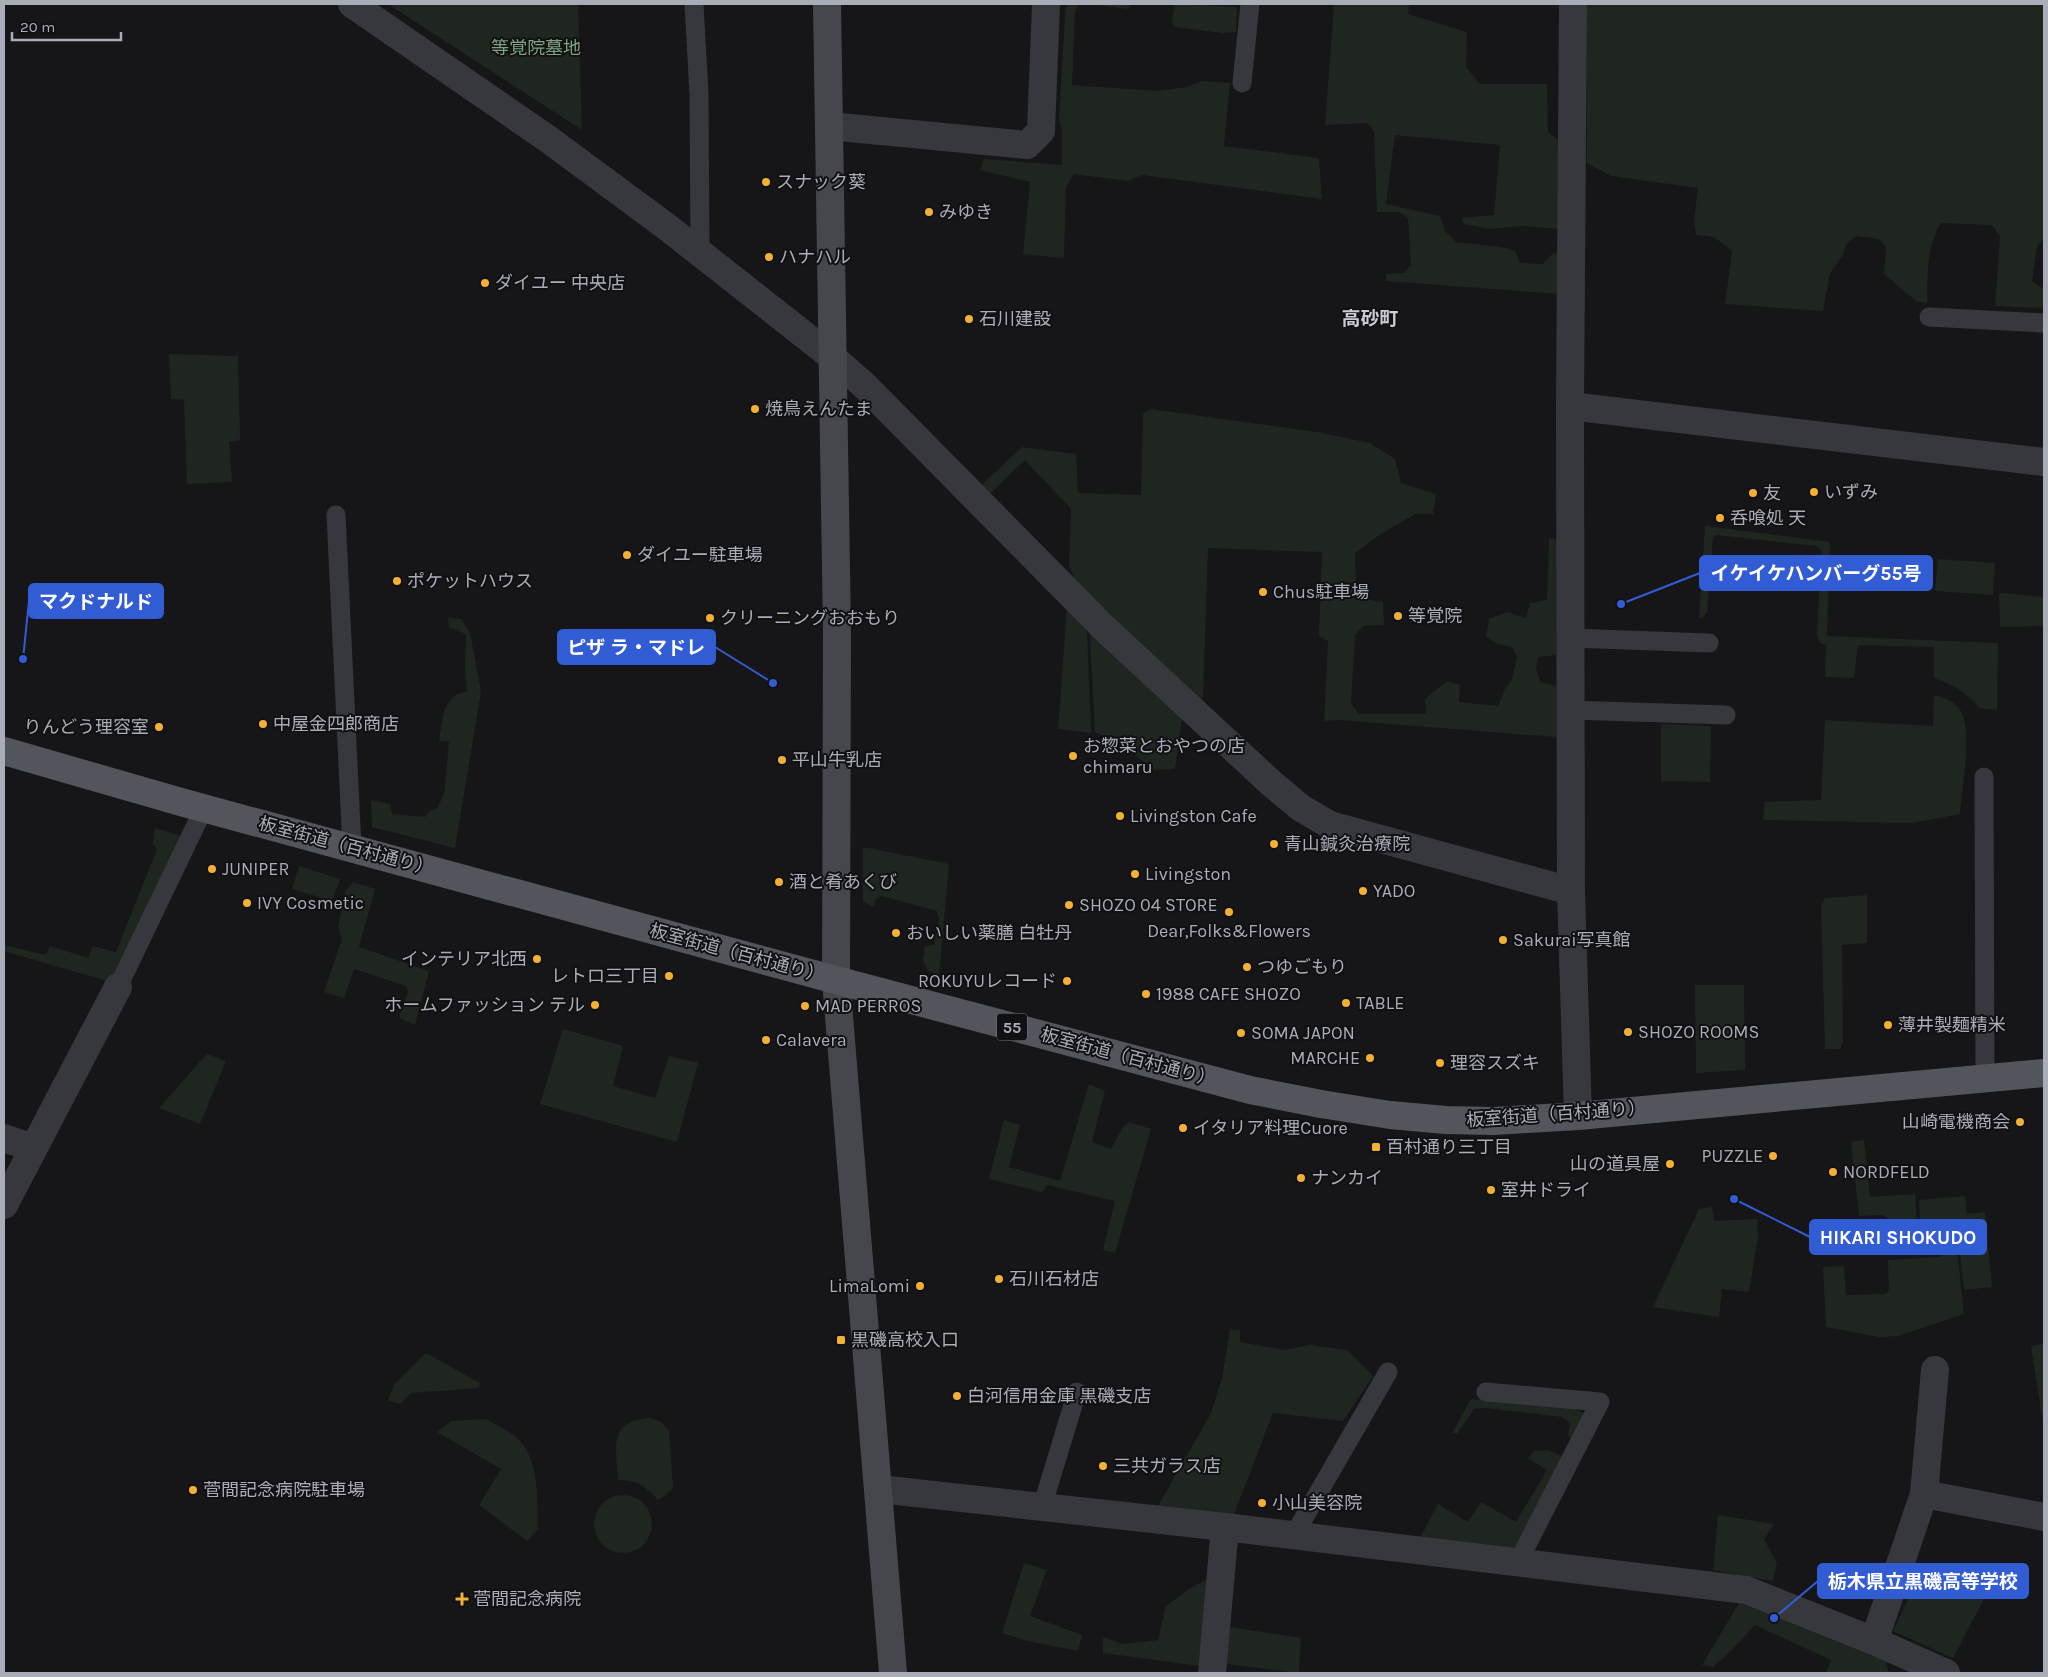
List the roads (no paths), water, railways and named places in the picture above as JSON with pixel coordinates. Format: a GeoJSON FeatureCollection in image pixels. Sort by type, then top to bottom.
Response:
{"type":"FeatureCollection","features":[{"type":"Feature","properties":{"kind":"main road","name":"板室街道（百村通り）"},"geometry":{"type":"LineString","coordinates":[[4,751],[204,808],[836,980],[1250,1090],[1390,1115],[1446,1120],[1494,1121],[1578,1116],[2044,1073]]}},
{"type":"Feature","properties":{"kind":"street"},"geometry":{"type":"LineString","coordinates":[[352,4],[548,139],[700,253],[831,356],[866,387],[1103,627],[1271,783],[1301,808],[1330,825],[1571,891]]}},
{"type":"Feature","properties":{"kind":"street"},"geometry":{"type":"LineString","coordinates":[[826,4],[837,632],[836,980],[894,1673]]}},
{"type":"Feature","properties":{"kind":"street"},"geometry":{"type":"LineString","coordinates":[[829,126],[1027,145],[1041,131],[1046,4]]}},
{"type":"Feature","properties":{"kind":"street"},"geometry":{"type":"LineString","coordinates":[[1573,4],[1570,406],[1571,891],[1578,1116]]}},
{"type":"Feature","properties":{"kind":"street"},"geometry":{"type":"LineString","coordinates":[[1570,406],[2044,462]]}},
{"type":"Feature","properties":{"kind":"street"},"geometry":{"type":"LineString","coordinates":[[4,1205],[118,988]]}},
{"type":"Feature","properties":{"kind":"street"},"geometry":{"type":"LineString","coordinates":[[4,1138],[33,1148]]}},
{"type":"Feature","properties":{"kind":"street"},"geometry":{"type":"LineString","coordinates":[[1874,1641],[1924,1494],[1935,1370]]}},
{"type":"Feature","properties":{"kind":"street"},"geometry":{"type":"LineString","coordinates":[[879,1490],[1225,1527],[1746,1590],[1874,1641],[1946,1673]]}},
{"type":"Feature","properties":{"kind":"street"},"geometry":{"type":"LineString","coordinates":[[1924,1494],[2044,1517]]}},
{"type":"Feature","properties":{"kind":"street"},"geometry":{"type":"LineString","coordinates":[[1212,1673],[1225,1527]]}},
{"type":"Feature","properties":{"kind":"lane"},"geometry":{"type":"LineString","coordinates":[[694,4],[699,94],[700,253]]}},
{"type":"Feature","properties":{"kind":"lane"},"geometry":{"type":"LineString","coordinates":[[1242,83],[1250,4]]}},
{"type":"Feature","properties":{"kind":"lane"},"geometry":{"type":"LineString","coordinates":[[1929,317],[2044,323]]}},
{"type":"Feature","properties":{"kind":"lane"},"geometry":{"type":"LineString","coordinates":[[336,515],[352,848]]}},
{"type":"Feature","properties":{"kind":"lane"},"geometry":{"type":"LineString","coordinates":[[1571,638],[1709,642]]}},
{"type":"Feature","properties":{"kind":"lane"},"geometry":{"type":"LineString","coordinates":[[1571,710],[1726,715]]}},
{"type":"Feature","properties":{"kind":"lane"},"geometry":{"type":"LineString","coordinates":[[1984,777],[1985,1078]]}},
{"type":"Feature","properties":{"kind":"lane"},"geometry":{"type":"LineString","coordinates":[[118,988],[204,808]]}},
{"type":"Feature","properties":{"kind":"lane"},"geometry":{"type":"LineString","coordinates":[[1294,1535],[1388,1372]]}},
{"type":"Feature","properties":{"kind":"lane"},"geometry":{"type":"LineString","coordinates":[[1042,1507],[1077,1392]]}},
{"type":"Feature","properties":{"kind":"lane"},"geometry":{"type":"LineString","coordinates":[[1486,1392],[1600,1402],[1518,1562]]}},
{"type":"Feature","properties":{"kind":"place","name":"スナック葵"},"geometry":{"type":"Point","coordinates":[766,182]}},
{"type":"Feature","properties":{"kind":"place","name":"みゆき"},"geometry":{"type":"Point","coordinates":[929,212]}},
{"type":"Feature","properties":{"kind":"place","name":"ハナハル"},"geometry":{"type":"Point","coordinates":[769,257]}},
{"type":"Feature","properties":{"kind":"place","name":"ダイユー 中央店"},"geometry":{"type":"Point","coordinates":[485,283]}},
{"type":"Feature","properties":{"kind":"place","name":"石川建設"},"geometry":{"type":"Point","coordinates":[969,319]}},
{"type":"Feature","properties":{"kind":"place","name":"焼鳥えんたま"},"geometry":{"type":"Point","coordinates":[755,409]}},
{"type":"Feature","properties":{"kind":"place","name":"いずみ"},"geometry":{"type":"Point","coordinates":[1814,492]}},
{"type":"Feature","properties":{"kind":"place","name":"友"},"geometry":{"type":"Point","coordinates":[1753,493]}},
{"type":"Feature","properties":{"kind":"place","name":"呑喰処 天"},"geometry":{"type":"Point","coordinates":[1720,518]}},
{"type":"Feature","properties":{"kind":"place","name":"ダイユー駐車場"},"geometry":{"type":"Point","coordinates":[627,555]}},
{"type":"Feature","properties":{"kind":"place","name":"ポケットハウス"},"geometry":{"type":"Point","coordinates":[397,581]}},
{"type":"Feature","properties":{"kind":"place","name":"Chus駐車場"},"geometry":{"type":"Point","coordinates":[1263,592]}},
{"type":"Feature","properties":{"kind":"place","name":"イケイケハンバーグ55号"},"geometry":{"type":"Point","coordinates":[1621,604]}},
{"type":"Feature","properties":{"kind":"place","name":"等覚院"},"geometry":{"type":"Point","coordinates":[1398,616]}},
{"type":"Feature","properties":{"kind":"place","name":"クリーニングおおもり"},"geometry":{"type":"Point","coordinates":[710,618]}},
{"type":"Feature","properties":{"kind":"place","name":"マクドナルド"},"geometry":{"type":"Point","coordinates":[23,659]}},
{"type":"Feature","properties":{"kind":"place","name":"ピザ ラ・マドレ"},"geometry":{"type":"Point","coordinates":[773,683]}},
{"type":"Feature","properties":{"kind":"place","name":"中屋金四郎商店"},"geometry":{"type":"Point","coordinates":[263,724]}},
{"type":"Feature","properties":{"kind":"place","name":"りんどう理容室"},"geometry":{"type":"Point","coordinates":[159,727]}},
{"type":"Feature","properties":{"kind":"place","name":"お惣菜とおやつの店 chimaru"},"geometry":{"type":"Point","coordinates":[1073,756]}},
{"type":"Feature","properties":{"kind":"place","name":"平山牛乳店"},"geometry":{"type":"Point","coordinates":[782,760]}},
{"type":"Feature","properties":{"kind":"place","name":"Livingston Cafe"},"geometry":{"type":"Point","coordinates":[1120,816]}},
{"type":"Feature","properties":{"kind":"place","name":"青山鍼灸治療院"},"geometry":{"type":"Point","coordinates":[1274,844]}},
{"type":"Feature","properties":{"kind":"place","name":"JUNIPER"},"geometry":{"type":"Point","coordinates":[212,869]}},
{"type":"Feature","properties":{"kind":"place","name":"Livingston"},"geometry":{"type":"Point","coordinates":[1135,874]}},
{"type":"Feature","properties":{"kind":"place","name":"酒と肴あくび"},"geometry":{"type":"Point","coordinates":[779,882]}},
{"type":"Feature","properties":{"kind":"place","name":"YADO"},"geometry":{"type":"Point","coordinates":[1363,891]}},
{"type":"Feature","properties":{"kind":"place","name":"IVY Cosmetic"},"geometry":{"type":"Point","coordinates":[247,903]}},
{"type":"Feature","properties":{"kind":"place","name":"SHOZO 04 STORE"},"geometry":{"type":"Point","coordinates":[1069,905]}},
{"type":"Feature","properties":{"kind":"place","name":"Dear,Folks&Flowers"},"geometry":{"type":"Point","coordinates":[1229,912]}},
{"type":"Feature","properties":{"kind":"place","name":"おいしい薬膳 白牡丹"},"geometry":{"type":"Point","coordinates":[896,933]}},
{"type":"Feature","properties":{"kind":"place","name":"Sakurai写真館"},"geometry":{"type":"Point","coordinates":[1503,940]}},
{"type":"Feature","properties":{"kind":"place","name":"インテリア北西"},"geometry":{"type":"Point","coordinates":[537,959]}},
{"type":"Feature","properties":{"kind":"place","name":"つゆごもり"},"geometry":{"type":"Point","coordinates":[1247,967]}},
{"type":"Feature","properties":{"kind":"place","name":"レトロ三丁目"},"geometry":{"type":"Point","coordinates":[669,976]}},
{"type":"Feature","properties":{"kind":"place","name":"ROKUYUレコード"},"geometry":{"type":"Point","coordinates":[1067,981]}},
{"type":"Feature","properties":{"kind":"place","name":"1988 CAFE SHOZO"},"geometry":{"type":"Point","coordinates":[1146,994]}},
{"type":"Feature","properties":{"kind":"place","name":"TABLE"},"geometry":{"type":"Point","coordinates":[1346,1003]}},
{"type":"Feature","properties":{"kind":"place","name":"ホームファッション テル"},"geometry":{"type":"Point","coordinates":[595,1005]}},
{"type":"Feature","properties":{"kind":"place","name":"MAD PERROS"},"geometry":{"type":"Point","coordinates":[805,1006]}},
{"type":"Feature","properties":{"kind":"place","name":"薄井製麺精米"},"geometry":{"type":"Point","coordinates":[1888,1025]}},
{"type":"Feature","properties":{"kind":"place","name":"SHOZO ROOMS"},"geometry":{"type":"Point","coordinates":[1628,1032]}},
{"type":"Feature","properties":{"kind":"place","name":"SOMA JAPON"},"geometry":{"type":"Point","coordinates":[1241,1033]}},
{"type":"Feature","properties":{"kind":"place","name":"Calavera"},"geometry":{"type":"Point","coordinates":[766,1040]}},
{"type":"Feature","properties":{"kind":"place","name":"MARCHE"},"geometry":{"type":"Point","coordinates":[1370,1058]}},
{"type":"Feature","properties":{"kind":"place","name":"理容スズキ"},"geometry":{"type":"Point","coordinates":[1440,1063]}},
{"type":"Feature","properties":{"kind":"place","name":"山崎電機商会"},"geometry":{"type":"Point","coordinates":[2020,1122]}},
{"type":"Feature","properties":{"kind":"place","name":"イタリア料理Cuore"},"geometry":{"type":"Point","coordinates":[1183,1128]}},
{"type":"Feature","properties":{"kind":"place","name":"百村通り三丁目"},"geometry":{"type":"Point","coordinates":[1376,1147]}},
{"type":"Feature","properties":{"kind":"place","name":"PUZZLE"},"geometry":{"type":"Point","coordinates":[1773,1156]}},
{"type":"Feature","properties":{"kind":"place","name":"山の道具屋"},"geometry":{"type":"Point","coordinates":[1670,1164]}},
{"type":"Feature","properties":{"kind":"place","name":"NORDFELD"},"geometry":{"type":"Point","coordinates":[1833,1172]}},
{"type":"Feature","properties":{"kind":"place","name":"ナンカイ"},"geometry":{"type":"Point","coordinates":[1301,1178]}},
{"type":"Feature","properties":{"kind":"place","name":"室井ドライ"},"geometry":{"type":"Point","coordinates":[1491,1190]}},
{"type":"Feature","properties":{"kind":"place","name":"HIKARI SHOKUDO"},"geometry":{"type":"Point","coordinates":[1734,1199]}},
{"type":"Feature","properties":{"kind":"place","name":"石川石材店"},"geometry":{"type":"Point","coordinates":[999,1279]}},
{"type":"Feature","properties":{"kind":"place","name":"LimaLomi"},"geometry":{"type":"Point","coordinates":[920,1286]}},
{"type":"Feature","properties":{"kind":"place","name":"黒磯高校入口"},"geometry":{"type":"Point","coordinates":[841,1340]}},
{"type":"Feature","properties":{"kind":"place","name":"白河信用金庫 黒磯支店"},"geometry":{"type":"Point","coordinates":[957,1396]}},
{"type":"Feature","properties":{"kind":"place","name":"三共ガラス店"},"geometry":{"type":"Point","coordinates":[1103,1466]}},
{"type":"Feature","properties":{"kind":"place","name":"菅間記念病院駐車場"},"geometry":{"type":"Point","coordinates":[193,1490]}},
{"type":"Feature","properties":{"kind":"place","name":"小山美容院"},"geometry":{"type":"Point","coordinates":[1262,1503]}},
{"type":"Feature","properties":{"kind":"place","name":"菅間記念病院"},"geometry":{"type":"Point","coordinates":[462,1599]}},
{"type":"Feature","properties":{"kind":"place","name":"栃木県立黒磯高等学校"},"geometry":{"type":"Point","coordinates":[1774,1618]}},
{"type":"Feature","properties":{"kind":"district","name":"高砂町"},"geometry":{"type":"Point","coordinates":[1370,318]}},
{"type":"Feature","properties":{"kind":"park label","name":"等覚院墓地"},"geometry":{"type":"Point","coordinates":[536,48]}}]}
